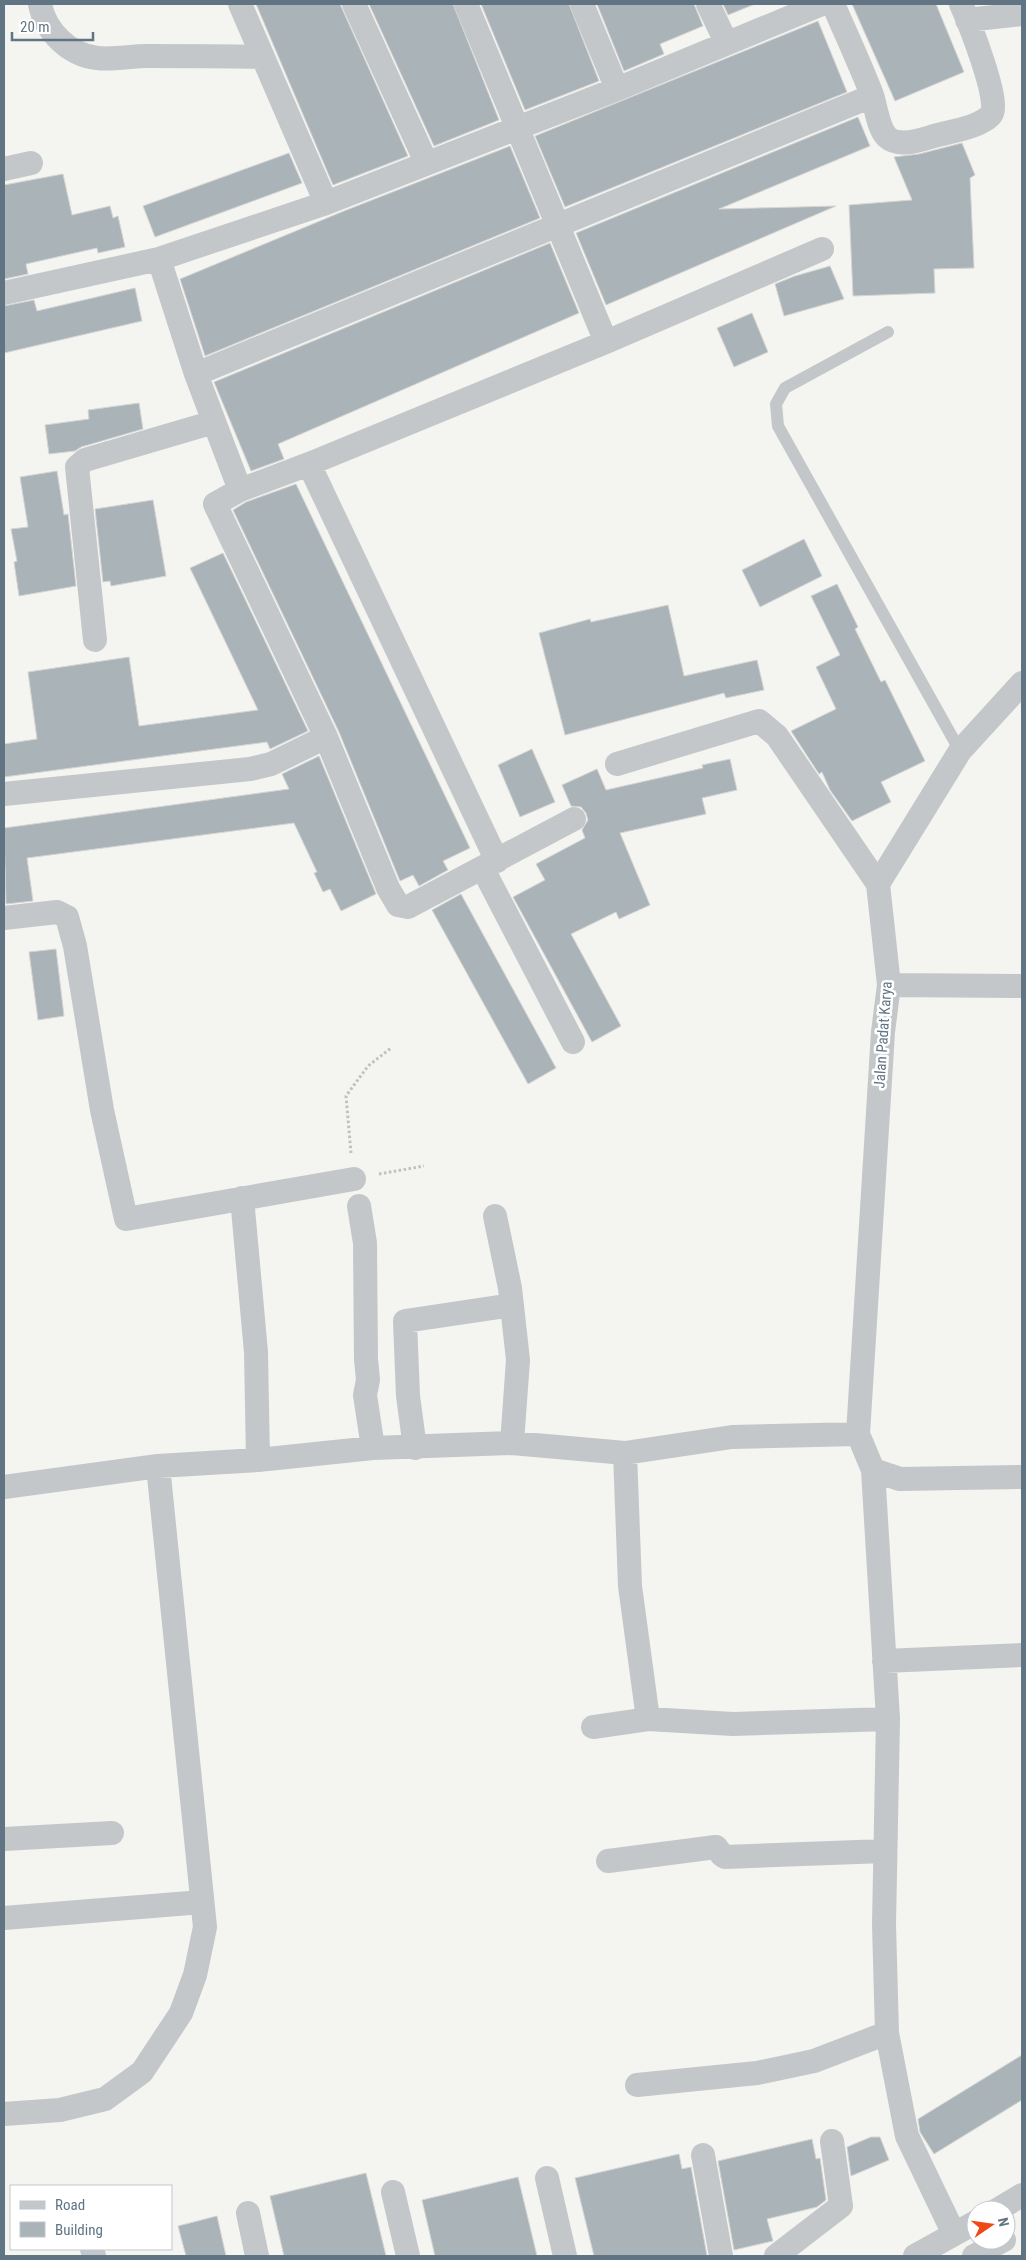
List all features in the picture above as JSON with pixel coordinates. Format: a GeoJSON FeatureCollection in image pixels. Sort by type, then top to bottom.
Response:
{"type":"FeatureCollection","features":[{"type":"Feature","properties":{"kind":"street"},"geometry":{"type":"LineString","coordinates":[[40,4],[51,32],[60,41],[74,50],[96,58],[145,56],[262,57]]}},
{"type":"Feature","properties":{"kind":"street"},"geometry":{"type":"LineString","coordinates":[[240,4],[326,202]]}},
{"type":"Feature","properties":{"kind":"street"},"geometry":{"type":"LineString","coordinates":[[354,4],[426,162]]}},
{"type":"Feature","properties":{"kind":"street"},"geometry":{"type":"LineString","coordinates":[[466,4],[519,128],[557,227],[606,342]]}},
{"type":"Feature","properties":{"kind":"street"},"geometry":{"type":"LineString","coordinates":[[582,4],[616,88]]}},
{"type":"Feature","properties":{"kind":"street"},"geometry":{"type":"LineString","coordinates":[[708,4],[726,42]]}},
{"type":"Feature","properties":{"kind":"street"},"geometry":{"type":"LineString","coordinates":[[4,294],[159,260],[326,202],[426,162],[519,128],[822,4]]}},
{"type":"Feature","properties":{"kind":"street"},"geometry":{"type":"LineString","coordinates":[[833,4],[872,96],[884,132],[896,143],[926,139],[979,123],[992,114],[994,109],[992,91],[964,12],[1022,14]]}},
{"type":"Feature","properties":{"kind":"street"},"geometry":{"type":"LineString","coordinates":[[196,374],[872,96]]}},
{"type":"Feature","properties":{"kind":"street"},"geometry":{"type":"LineString","coordinates":[[4,169],[31,163]]}},
{"type":"Feature","properties":{"kind":"street"},"geometry":{"type":"LineString","coordinates":[[574,819],[408,907],[398,905],[388,888],[326,737],[214,504],[240,490],[309,464],[606,342],[822,249]]}},
{"type":"Feature","properties":{"kind":"street"},"geometry":{"type":"LineString","coordinates":[[159,260],[196,374],[240,490]]}},
{"type":"Feature","properties":{"kind":"street"},"geometry":{"type":"LineString","coordinates":[[95,640],[77,466],[85,460],[214,422]]}},
{"type":"Feature","properties":{"kind":"street"},"geometry":{"type":"LineString","coordinates":[[309,464],[490,865],[573,1042]]}},
{"type":"Feature","properties":{"kind":"street"},"geometry":{"type":"LineString","coordinates":[[616,764],[759,721],[776,736],[878,884],[960,751],[1022,683]]}},
{"type":"Feature","properties":{"kind":"street"},"geometry":{"type":"LineString","coordinates":[[4,794],[250,769],[271,764],[326,737]]}},
{"type":"Feature","properties":{"kind":"street","name":"Jalan Padat Karya"},"geometry":{"type":"LineString","coordinates":[[858,1434],[883,1032],[889,985],[878,884]]}},
{"type":"Feature","properties":{"kind":"street"},"geometry":{"type":"LineString","coordinates":[[4,918],[57,912],[67,917],[75,946],[102,1110],[126,1219],[354,1179]]}},
{"type":"Feature","properties":{"kind":"street"},"geometry":{"type":"LineString","coordinates":[[889,985],[1022,986]]}},
{"type":"Feature","properties":{"kind":"street"},"geometry":{"type":"LineString","coordinates":[[242,1198],[256,1352],[258,1460]]}},
{"type":"Feature","properties":{"kind":"street"},"geometry":{"type":"LineString","coordinates":[[359,1206],[366,1243],[366,1359],[368,1380],[365,1395],[373,1448]]}},
{"type":"Feature","properties":{"kind":"street"},"geometry":{"type":"LineString","coordinates":[[495,1216],[512,1305],[518,1360],[512,1443]]}},
{"type":"Feature","properties":{"kind":"street"},"geometry":{"type":"LineString","coordinates":[[415,1448],[408,1396],[405,1321],[512,1305]]}},
{"type":"Feature","properties":{"kind":"street"},"geometry":{"type":"LineString","coordinates":[[4,1487],[158,1466],[258,1460],[373,1448],[415,1448],[512,1443],[624,1453],[732,1437],[858,1434],[873,1470],[888,1719],[885,1851],[886,2033],[906,2136],[954,2234]]}},
{"type":"Feature","properties":{"kind":"street"},"geometry":{"type":"LineString","coordinates":[[624,1453],[630,1586],[648,1719]]}},
{"type":"Feature","properties":{"kind":"street"},"geometry":{"type":"LineString","coordinates":[[4,2114],[60,2110],[105,2099],[142,2072],[181,2013],[195,1975],[204,1927],[158,1466]]}},
{"type":"Feature","properties":{"kind":"street"},"geometry":{"type":"LineString","coordinates":[[873,1470],[900,1479],[1022,1478]]}},
{"type":"Feature","properties":{"kind":"street"},"geometry":{"type":"LineString","coordinates":[[884,1661],[1022,1655]]}},
{"type":"Feature","properties":{"kind":"street"},"geometry":{"type":"LineString","coordinates":[[593,1727],[648,1719],[733,1724],[888,1719]]}},
{"type":"Feature","properties":{"kind":"street"},"geometry":{"type":"LineString","coordinates":[[4,1839],[112,1833]]}},
{"type":"Feature","properties":{"kind":"street"},"geometry":{"type":"LineString","coordinates":[[608,1860],[716,1847],[722,1856],[725,1857],[885,1851]]}},
{"type":"Feature","properties":{"kind":"street"},"geometry":{"type":"LineString","coordinates":[[4,1918],[202,1902]]}},
{"type":"Feature","properties":{"kind":"street"},"geometry":{"type":"LineString","coordinates":[[637,2085],[757,2073],[814,2060],[886,2033]]}},
{"type":"Feature","properties":{"kind":"street"},"geometry":{"type":"LineString","coordinates":[[776,2256],[841,2206],[832,2141]]}},
{"type":"Feature","properties":{"kind":"street"},"geometry":{"type":"LineString","coordinates":[[703,2156],[721,2256]]}},
{"type":"Feature","properties":{"kind":"street"},"geometry":{"type":"LineString","coordinates":[[546,2178],[565,2256]]}},
{"type":"Feature","properties":{"kind":"street"},"geometry":{"type":"LineString","coordinates":[[393,2192],[408,2256]]}},
{"type":"Feature","properties":{"kind":"street"},"geometry":{"type":"LineString","coordinates":[[248,2213],[257,2256]]}},
{"type":"Feature","properties":{"kind":"street"},"geometry":{"type":"LineString","coordinates":[[915,2256],[966,2227]]}},
{"type":"Feature","properties":{"kind":"lane"},"geometry":{"type":"LineString","coordinates":[[888,332],[785,388],[776,404],[778,426],[960,751]]}},
{"type":"Feature","properties":{"kind":"path"},"geometry":{"type":"LineString","coordinates":[[391,1048],[368,1066],[346,1096],[354,1179],[424,1166]]}},
{"type":"Feature","properties":{"kind":"building"},"geometry":{"type":"Polygon","coordinates":[[[256,4],[340,4],[408,156],[333,185],[256,4]]]}},
{"type":"Feature","properties":{"kind":"building"},"geometry":{"type":"Polygon","coordinates":[[[369,4],[453,4],[499,120],[434,146],[369,4]]]}},
{"type":"Feature","properties":{"kind":"building"},"geometry":{"type":"Polygon","coordinates":[[[481,4],[569,4],[599,81],[525,110],[481,4]]]}},
{"type":"Feature","properties":{"kind":"building"},"geometry":{"type":"Polygon","coordinates":[[[597,4],[694,4],[703,26],[660,44],[664,54],[624,71],[597,4]]]}},
{"type":"Feature","properties":{"kind":"building"},"geometry":{"type":"Polygon","coordinates":[[[723,4],[755,4],[728,15],[723,4]]]}},
{"type":"Feature","properties":{"kind":"building"},"geometry":{"type":"Polygon","coordinates":[[[852,4],[936,4],[964,72],[895,101],[852,4]]]}},
{"type":"Feature","properties":{"kind":"building"},"geometry":{"type":"Polygon","coordinates":[[[818,21],[847,92],[565,207],[535,136],[818,21]]]}},
{"type":"Feature","properties":{"kind":"building"},"geometry":{"type":"Polygon","coordinates":[[[858,117],[870,146],[719,209],[836,206],[606,305],[576,233],[858,117]]]}},
{"type":"Feature","properties":{"kind":"building"},"geometry":{"type":"Polygon","coordinates":[[[962,143],[975,175],[970,178],[974,268],[934,269],[935,293],[853,296],[849,205],[912,200],[894,157],[919,154],[962,143]]]}},
{"type":"Feature","properties":{"kind":"building"},"geometry":{"type":"Polygon","coordinates":[[[510,146],[540,218],[205,356],[180,279],[344,211],[510,146]]]}},
{"type":"Feature","properties":{"kind":"building"},"geometry":{"type":"Polygon","coordinates":[[[289,153],[302,183],[155,237],[143,206],[289,153]]]}},
{"type":"Feature","properties":{"kind":"building"},"geometry":{"type":"Polygon","coordinates":[[[63,174],[72,215],[110,206],[113,218],[118,216],[125,247],[98,253],[97,248],[26,264],[28,274],[4,279],[4,185],[63,174]]]}},
{"type":"Feature","properties":{"kind":"building"},"geometry":{"type":"Polygon","coordinates":[[[550,243],[579,313],[278,444],[284,459],[251,471],[214,382],[550,243]]]}},
{"type":"Feature","properties":{"kind":"building"},"geometry":{"type":"Polygon","coordinates":[[[830,266],[844,299],[784,316],[775,284],[830,266]]]}},
{"type":"Feature","properties":{"kind":"building"},"geometry":{"type":"Polygon","coordinates":[[[135,288],[142,321],[4,353],[4,306],[34,300],[37,311],[135,288]]]}},
{"type":"Feature","properties":{"kind":"building"},"geometry":{"type":"Polygon","coordinates":[[[752,313],[768,352],[734,367],[717,328],[752,313]]]}},
{"type":"Feature","properties":{"kind":"building"},"geometry":{"type":"Polygon","coordinates":[[[139,403],[143,429],[81,447],[75,451],[49,454],[45,425],[89,419],[88,410],[139,403]]]}},
{"type":"Feature","properties":{"kind":"building"},"geometry":{"type":"Polygon","coordinates":[[[57,471],[64,515],[68,514],[76,586],[19,596],[14,562],[17,561],[11,529],[28,527],[20,477],[57,471]]]}},
{"type":"Feature","properties":{"kind":"building"},"geometry":{"type":"Polygon","coordinates":[[[296,484],[470,848],[443,861],[448,870],[419,886],[413,875],[400,881],[339,732],[233,510],[246,502],[296,484]]]}},
{"type":"Feature","properties":{"kind":"building"},"geometry":{"type":"Polygon","coordinates":[[[153,500],[166,576],[111,586],[110,581],[103,582],[95,509],[153,500]]]}},
{"type":"Feature","properties":{"kind":"building"},"geometry":{"type":"Polygon","coordinates":[[[804,539],[822,576],[760,607],[742,570],[804,539]]]}},
{"type":"Feature","properties":{"kind":"building"},"geometry":{"type":"Polygon","coordinates":[[[223,553],[308,731],[270,749],[267,742],[4,777],[4,744],[37,739],[28,672],[129,657],[139,726],[258,710],[190,568],[223,553]]]}},
{"type":"Feature","properties":{"kind":"building"},"geometry":{"type":"Polygon","coordinates":[[[837,584],[858,627],[855,629],[881,682],[885,680],[925,761],[881,782],[891,802],[852,821],[830,790],[822,772],[819,774],[791,731],[836,709],[816,667],[840,655],[811,596],[837,584]]]}},
{"type":"Feature","properties":{"kind":"building"},"geometry":{"type":"Polygon","coordinates":[[[668,605],[684,676],[757,660],[764,690],[726,698],[724,693],[565,735],[539,633],[590,619],[591,622],[668,605]]]}},
{"type":"Feature","properties":{"kind":"building"},"geometry":{"type":"Polygon","coordinates":[[[532,749],[555,802],[520,817],[498,765],[532,749]]]}},
{"type":"Feature","properties":{"kind":"building"},"geometry":{"type":"Polygon","coordinates":[[[319,756],[376,894],[341,911],[330,889],[323,892],[314,873],[317,872],[294,823],[27,858],[33,901],[6,904],[4,828],[289,789],[282,774],[319,756]]]}},
{"type":"Feature","properties":{"kind":"building"},"geometry":{"type":"Polygon","coordinates":[[[730,759],[737,790],[702,798],[706,814],[620,833],[650,905],[619,919],[616,912],[571,934],[621,1026],[592,1042],[513,897],[545,880],[536,864],[585,838],[582,830],[588,820],[586,813],[581,807],[571,806],[562,785],[597,769],[606,790],[703,768],[702,765],[730,759]]]}},
{"type":"Feature","properties":{"kind":"building"},"geometry":{"type":"Polygon","coordinates":[[[461,894],[556,1068],[528,1084],[432,910],[461,894]]]}},
{"type":"Feature","properties":{"kind":"building"},"geometry":{"type":"Polygon","coordinates":[[[56,949],[64,1016],[38,1020],[29,952],[56,949]]]}},
{"type":"Feature","properties":{"kind":"building"},"geometry":{"type":"Polygon","coordinates":[[[1022,2055],[1022,2100],[934,2154],[920,2132],[918,2119],[1022,2055]]]}},
{"type":"Feature","properties":{"kind":"building"},"geometry":{"type":"Polygon","coordinates":[[[871,2137],[880,2137],[889,2160],[851,2176],[847,2147],[871,2137]]]}},
{"type":"Feature","properties":{"kind":"building"},"geometry":{"type":"Polygon","coordinates":[[[812,2139],[816,2159],[820,2158],[826,2200],[817,2207],[767,2219],[773,2241],[734,2250],[718,2161],[812,2139]]]}},
{"type":"Feature","properties":{"kind":"building"},"geometry":{"type":"Polygon","coordinates":[[[679,2154],[682,2169],[691,2167],[707,2256],[594,2256],[575,2178],[679,2154]]]}},
{"type":"Feature","properties":{"kind":"building"},"geometry":{"type":"Polygon","coordinates":[[[366,2173],[386,2256],[284,2256],[270,2196],[366,2173]]]}},
{"type":"Feature","properties":{"kind":"building"},"geometry":{"type":"Polygon","coordinates":[[[518,2177],[537,2256],[435,2256],[422,2200],[518,2177]]]}},
{"type":"Feature","properties":{"kind":"building"},"geometry":{"type":"Polygon","coordinates":[[[217,2216],[226,2256],[186,2256],[178,2226],[217,2216]]]}}]}
